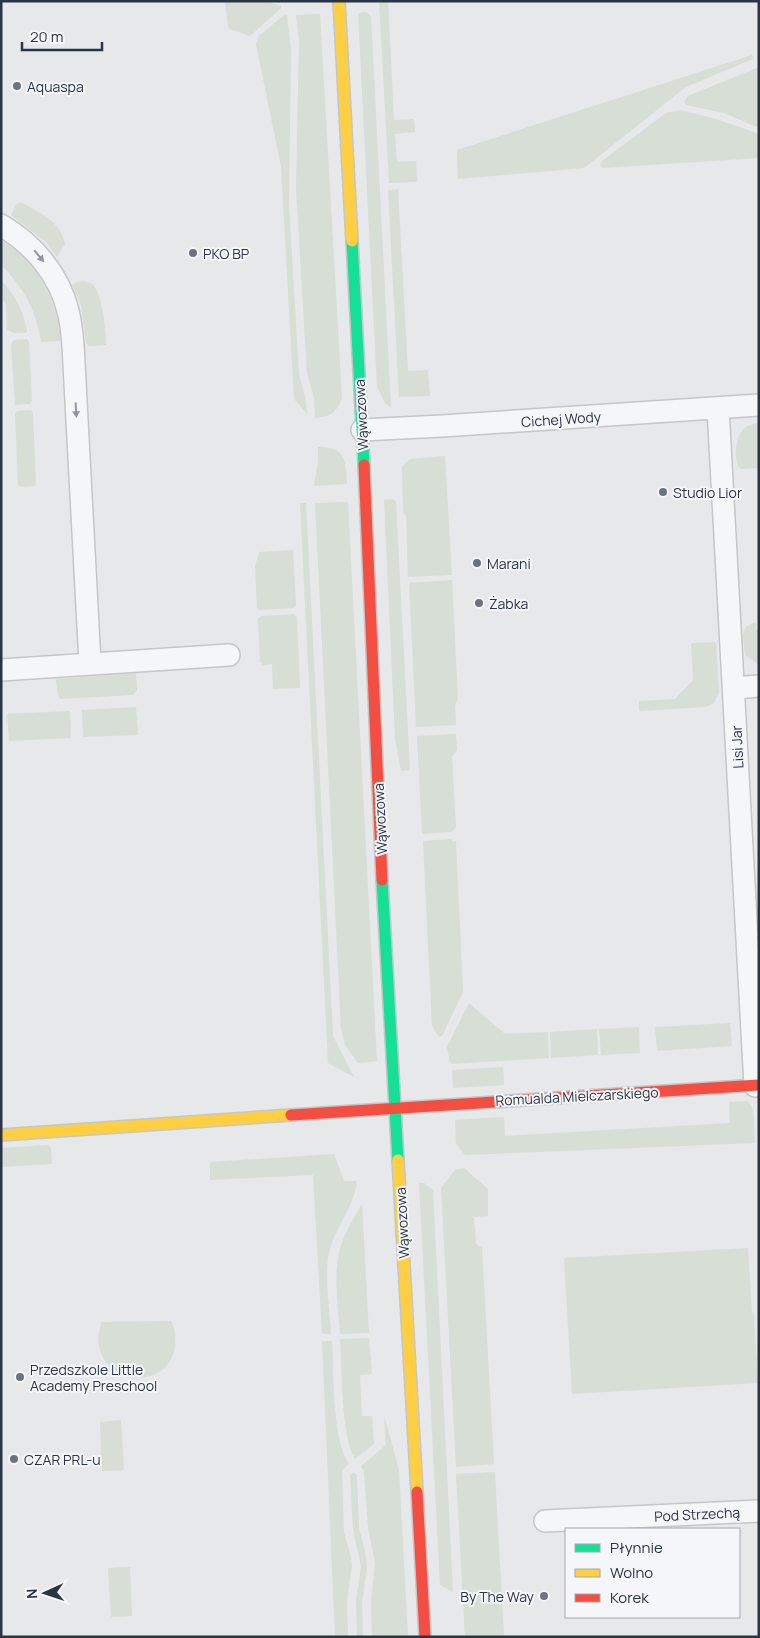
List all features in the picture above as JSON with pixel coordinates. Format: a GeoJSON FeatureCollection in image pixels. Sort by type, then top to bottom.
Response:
{"type":"FeatureCollection","features":[{"type":"Feature","properties":{"kind":"street","name":"Wąwozowa"},"geometry":{"type":"LineString","coordinates":[[339,1],[362,430],[383,897],[424,1637]]}},
{"type":"Feature","properties":{"kind":"street"},"geometry":{"type":"LineString","coordinates":[[1,225],[18,235],[38,253],[56,280],[68,310],[73,345],[90,663]]}},
{"type":"Feature","properties":{"kind":"street","name":"Cichej Wody"},"geometry":{"type":"LineString","coordinates":[[362,430],[759,405]]}},
{"type":"Feature","properties":{"kind":"street","name":"Lisi Jar"},"geometry":{"type":"LineString","coordinates":[[718,408],[757,1086]]}},
{"type":"Feature","properties":{"kind":"street"},"geometry":{"type":"LineString","coordinates":[[1,670],[229,655]]}},
{"type":"Feature","properties":{"kind":"street"},"geometry":{"type":"LineString","coordinates":[[734,688],[759,686]]}},
{"type":"Feature","properties":{"kind":"street","name":"Romualda Mielczarskiego"},"geometry":{"type":"LineString","coordinates":[[1,1135],[757,1086]]}},
{"type":"Feature","properties":{"kind":"street","name":"Pod Strzechą"},"geometry":{"type":"LineString","coordinates":[[545,1521],[759,1511]]}},
{"type":"Feature","properties":{"kind":"shaded area"},"geometry":{"type":"Polygon","coordinates":[[[225,1],[265,1],[281,6],[281,8],[250,36],[230,29],[225,1]]]}},
{"type":"Feature","properties":{"kind":"shaded area"},"geometry":{"type":"Polygon","coordinates":[[[379,1],[388,1],[394,120],[414,119],[415,132],[395,134],[397,162],[416,161],[417,182],[389,183],[379,1]]]}},
{"type":"Feature","properties":{"kind":"shaded area"},"geometry":{"type":"Polygon","coordinates":[[[366,12],[371,16],[391,408],[385,403],[377,387],[358,13],[366,12]]]}},
{"type":"Feature","properties":{"kind":"shaded area"},"geometry":{"type":"Polygon","coordinates":[[[320,14],[342,398],[338,407],[332,413],[315,418],[314,397],[307,374],[296,188],[299,40],[296,15],[320,14]]]}},
{"type":"Feature","properties":{"kind":"shaded area"},"geometry":{"type":"Polygon","coordinates":[[[287,15],[291,49],[289,205],[299,375],[305,396],[307,414],[294,399],[281,167],[256,44],[259,36],[283,16],[287,15]]]}},
{"type":"Feature","properties":{"kind":"shaded area"},"geometry":{"type":"Polygon","coordinates":[[[752,55],[753,59],[686,87],[584,168],[458,179],[457,150],[752,55]]]}},
{"type":"Feature","properties":{"kind":"shaded area"},"geometry":{"type":"Polygon","coordinates":[[[759,67],[759,128],[724,113],[686,105],[684,102],[688,96],[759,67]]]}},
{"type":"Feature","properties":{"kind":"shaded area"},"geometry":{"type":"Polygon","coordinates":[[[680,110],[713,118],[759,135],[759,158],[603,168],[600,165],[602,161],[666,113],[680,110]]]}},
{"type":"Feature","properties":{"kind":"shaded area"},"geometry":{"type":"Polygon","coordinates":[[[398,189],[408,371],[428,370],[430,396],[399,397],[388,190],[398,189]]]}},
{"type":"Feature","properties":{"kind":"shaded area"},"geometry":{"type":"Polygon","coordinates":[[[21,202],[42,214],[59,229],[65,244],[57,257],[46,242],[11,215],[17,204],[21,202]]]}},
{"type":"Feature","properties":{"kind":"shaded area"},"geometry":{"type":"Polygon","coordinates":[[[1,240],[25,258],[43,282],[59,324],[61,339],[58,341],[41,342],[36,319],[28,300],[1,265],[1,240]]]}},
{"type":"Feature","properties":{"kind":"shaded area"},"geometry":{"type":"Polygon","coordinates":[[[1,280],[18,303],[27,330],[26,333],[14,333],[7,330],[6,305],[1,300],[1,280]]]}},
{"type":"Feature","properties":{"kind":"shaded area"},"geometry":{"type":"Polygon","coordinates":[[[84,281],[93,285],[100,298],[105,323],[106,345],[89,346],[86,343],[81,305],[72,285],[84,281]]]}},
{"type":"Feature","properties":{"kind":"shaded area"},"geometry":{"type":"Polygon","coordinates":[[[27,339],[29,342],[32,401],[30,404],[15,405],[11,344],[14,340],[27,339]]]}},
{"type":"Feature","properties":{"kind":"shaded area"},"geometry":{"type":"Polygon","coordinates":[[[31,410],[33,413],[36,483],[35,486],[20,487],[18,485],[15,414],[17,411],[31,410]]]}},
{"type":"Feature","properties":{"kind":"shaded area"},"geometry":{"type":"Polygon","coordinates":[[[759,423],[759,468],[741,469],[737,464],[736,455],[738,438],[747,426],[759,423]]]}},
{"type":"Feature","properties":{"kind":"shaded area"},"geometry":{"type":"Polygon","coordinates":[[[318,447],[327,447],[339,452],[345,462],[347,484],[314,486],[318,447]]]}},
{"type":"Feature","properties":{"kind":"shaded area"},"geometry":{"type":"Polygon","coordinates":[[[445,456],[452,575],[408,577],[406,516],[403,513],[402,466],[410,459],[445,456]]]}},
{"type":"Feature","properties":{"kind":"shaded area"},"geometry":{"type":"Polygon","coordinates":[[[393,499],[396,502],[410,770],[401,771],[395,738],[384,500],[393,499]]]}},
{"type":"Feature","properties":{"kind":"shaded area"},"geometry":{"type":"Polygon","coordinates":[[[348,502],[377,1061],[358,1063],[345,1045],[341,1029],[315,503],[348,502]]]}},
{"type":"Feature","properties":{"kind":"shaded area"},"geometry":{"type":"Polygon","coordinates":[[[300,503],[306,503],[333,1036],[354,1077],[328,1063],[300,503]]]}},
{"type":"Feature","properties":{"kind":"shaded area"},"geometry":{"type":"Polygon","coordinates":[[[293,550],[296,606],[294,608],[259,610],[257,608],[255,567],[259,552],[293,550]]]}},
{"type":"Feature","properties":{"kind":"shaded area"},"geometry":{"type":"Polygon","coordinates":[[[452,580],[458,698],[455,706],[456,725],[416,727],[409,583],[452,580]]]}},
{"type":"Feature","properties":{"kind":"shaded area"},"geometry":{"type":"Polygon","coordinates":[[[294,614],[297,617],[300,688],[273,689],[272,664],[263,665],[260,662],[258,619],[261,616],[294,614]]]}},
{"type":"Feature","properties":{"kind":"shaded area"},"geometry":{"type":"Polygon","coordinates":[[[756,623],[756,630],[759,630],[759,665],[745,655],[743,639],[744,630],[750,624],[756,623]]]}},
{"type":"Feature","properties":{"kind":"shaded area"},"geometry":{"type":"Polygon","coordinates":[[[716,642],[719,693],[714,703],[706,707],[639,711],[639,701],[675,699],[693,680],[691,643],[716,642]]]}},
{"type":"Feature","properties":{"kind":"shaded area"},"geometry":{"type":"Polygon","coordinates":[[[136,673],[137,690],[133,695],[60,699],[58,695],[56,680],[58,679],[136,673]]]}},
{"type":"Feature","properties":{"kind":"shaded area"},"geometry":{"type":"Polygon","coordinates":[[[136,707],[138,735],[83,737],[82,710],[136,707]]]}},
{"type":"Feature","properties":{"kind":"shaded area"},"geometry":{"type":"Polygon","coordinates":[[[70,711],[71,738],[9,741],[7,714],[70,711]]]}},
{"type":"Feature","properties":{"kind":"shaded area"},"geometry":{"type":"Polygon","coordinates":[[[456,734],[457,750],[452,757],[456,828],[451,832],[422,834],[417,736],[456,734]]]}},
{"type":"Feature","properties":{"kind":"shaded area"},"geometry":{"type":"Polygon","coordinates":[[[451,839],[453,842],[456,841],[463,992],[442,1036],[439,1037],[432,1026],[423,841],[451,839]]]}},
{"type":"Feature","properties":{"kind":"shaded area"},"geometry":{"type":"Polygon","coordinates":[[[469,1003],[505,1034],[548,1032],[549,1058],[450,1063],[447,1047],[469,1003]]]}},
{"type":"Feature","properties":{"kind":"shaded area"},"geometry":{"type":"Polygon","coordinates":[[[730,1023],[732,1046],[657,1051],[655,1027],[730,1023]]]}},
{"type":"Feature","properties":{"kind":"shaded area"},"geometry":{"type":"Polygon","coordinates":[[[639,1027],[640,1053],[601,1055],[599,1029],[639,1027]]]}},
{"type":"Feature","properties":{"kind":"shaded area"},"geometry":{"type":"Polygon","coordinates":[[[597,1029],[598,1055],[551,1058],[550,1032],[597,1029]]]}},
{"type":"Feature","properties":{"kind":"shaded area"},"geometry":{"type":"Polygon","coordinates":[[[503,1067],[504,1085],[453,1088],[452,1070],[503,1067]]]}},
{"type":"Feature","properties":{"kind":"shaded area"},"geometry":{"type":"Polygon","coordinates":[[[748,1101],[753,1108],[755,1143],[465,1155],[456,1143],[455,1120],[504,1117],[505,1136],[730,1123],[729,1102],[748,1101]]]}},
{"type":"Feature","properties":{"kind":"shaded area"},"geometry":{"type":"Polygon","coordinates":[[[48,1145],[51,1148],[52,1164],[1,1167],[1,1148],[48,1145]]]}},
{"type":"Feature","properties":{"kind":"shaded area"},"geometry":{"type":"Polygon","coordinates":[[[334,1154],[344,1181],[357,1181],[349,1208],[330,1249],[327,1280],[331,1334],[322,1334],[313,1175],[210,1180],[210,1162],[334,1154]]]}},
{"type":"Feature","properties":{"kind":"shaded area"},"geometry":{"type":"Polygon","coordinates":[[[464,1168],[488,1189],[488,1216],[474,1217],[476,1244],[482,1248],[494,1464],[456,1467],[441,1188],[455,1170],[464,1168]]]}},
{"type":"Feature","properties":{"kind":"shaded area"},"geometry":{"type":"Polygon","coordinates":[[[419,1183],[424,1183],[433,1190],[453,1592],[440,1585],[419,1183]]]}},
{"type":"Feature","properties":{"kind":"shaded area"},"geometry":{"type":"Polygon","coordinates":[[[362,1204],[369,1333],[340,1334],[337,1291],[338,1259],[344,1237],[362,1204]]]}},
{"type":"Feature","properties":{"kind":"shaded area"},"geometry":{"type":"Polygon","coordinates":[[[748,1248],[758,1383],[572,1394],[564,1258],[748,1248]]]}},
{"type":"Feature","properties":{"kind":"shaded area"},"geometry":{"type":"Polygon","coordinates":[[[171,1321],[175,1333],[175,1347],[168,1364],[156,1374],[142,1377],[126,1375],[113,1368],[103,1357],[98,1341],[102,1322],[171,1321]]]}},
{"type":"Feature","properties":{"kind":"shaded area"},"geometry":{"type":"Polygon","coordinates":[[[369,1338],[372,1374],[360,1375],[362,1416],[372,1416],[374,1444],[355,1459],[350,1449],[345,1419],[340,1339],[369,1338]]]}},
{"type":"Feature","properties":{"kind":"shaded area"},"geometry":{"type":"Polygon","coordinates":[[[322,1341],[332,1341],[339,1439],[349,1464],[342,1470],[344,1533],[352,1565],[347,1602],[348,1637],[335,1637],[322,1341]]]}},
{"type":"Feature","properties":{"kind":"shaded area"},"geometry":{"type":"Polygon","coordinates":[[[384,1415],[399,1470],[408,1637],[372,1637],[371,1602],[375,1563],[368,1527],[364,1472],[361,1466],[386,1445],[384,1415]]]}},
{"type":"Feature","properties":{"kind":"shaded area"},"geometry":{"type":"Polygon","coordinates":[[[121,1420],[124,1470],[102,1471],[100,1422],[121,1420]]]}},
{"type":"Feature","properties":{"kind":"shaded area"},"geometry":{"type":"Polygon","coordinates":[[[354,1472],[357,1476],[359,1529],[367,1568],[362,1602],[363,1637],[357,1637],[356,1600],[361,1567],[353,1529],[350,1475],[354,1472]]]}},
{"type":"Feature","properties":{"kind":"shaded area"},"geometry":{"type":"Polygon","coordinates":[[[495,1472],[504,1637],[465,1637],[456,1474],[495,1472]]]}},
{"type":"Feature","properties":{"kind":"shaded area"},"geometry":{"type":"Polygon","coordinates":[[[130,1567],[132,1616],[111,1617],[108,1568],[130,1567]]]}},
{"type":"Feature","properties":{"kind":"traffic: fast"},"geometry":{"type":"LineString","coordinates":[[352,241],[364,465]]}},
{"type":"Feature","properties":{"kind":"traffic: fast"},"geometry":{"type":"LineString","coordinates":[[382,880],[398,1160]]}},
{"type":"Feature","properties":{"kind":"traffic: slow"},"geometry":{"type":"LineString","coordinates":[[339,1],[352,241]]}},
{"type":"Feature","properties":{"kind":"traffic: slow"},"geometry":{"type":"LineString","coordinates":[[1,1135],[291,1115]]}},
{"type":"Feature","properties":{"kind":"traffic: slow"},"geometry":{"type":"LineString","coordinates":[[398,1160],[417,1492]]}},
{"type":"Feature","properties":{"kind":"traffic: jam"},"geometry":{"type":"LineString","coordinates":[[364,465],[382,880]]}},
{"type":"Feature","properties":{"kind":"traffic: jam"},"geometry":{"type":"LineString","coordinates":[[291,1115],[759,1085]]}},
{"type":"Feature","properties":{"kind":"traffic: jam"},"geometry":{"type":"LineString","coordinates":[[417,1492],[425,1637]]}},
{"type":"Feature","properties":{"kind":"place","name":"Aquaspa"},"geometry":{"type":"Point","coordinates":[17,86]}},
{"type":"Feature","properties":{"kind":"place","name":"PKO BP"},"geometry":{"type":"Point","coordinates":[193,253]}},
{"type":"Feature","properties":{"kind":"place","name":"Studio Lior"},"geometry":{"type":"Point","coordinates":[663,492]}},
{"type":"Feature","properties":{"kind":"place","name":"Marani"},"geometry":{"type":"Point","coordinates":[477,563]}},
{"type":"Feature","properties":{"kind":"place","name":"Żabka"},"geometry":{"type":"Point","coordinates":[479,603]}},
{"type":"Feature","properties":{"kind":"place","name":"Przedszkole Little Academy Preschool"},"geometry":{"type":"Point","coordinates":[20,1377]}},
{"type":"Feature","properties":{"kind":"place","name":"CZAR PRL-u"},"geometry":{"type":"Point","coordinates":[14,1459]}},
{"type":"Feature","properties":{"kind":"place","name":"By The Way"},"geometry":{"type":"Point","coordinates":[544,1596]}}]}
